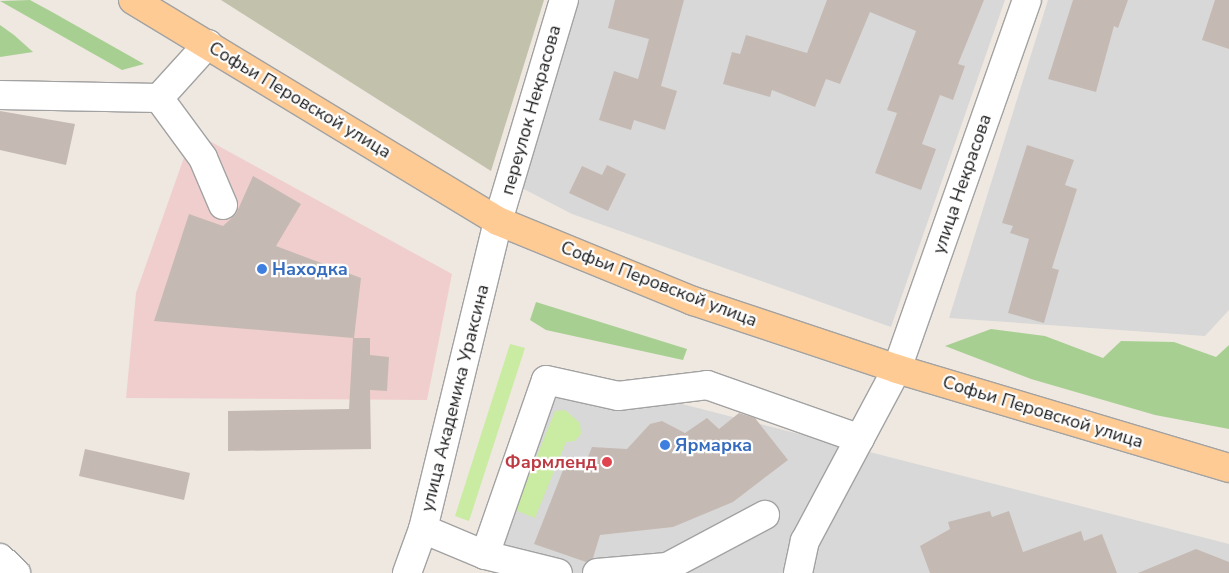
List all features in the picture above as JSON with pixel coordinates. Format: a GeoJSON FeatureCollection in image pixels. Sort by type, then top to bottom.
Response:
{"type":"FeatureCollection","features":[{"type":"Feature","properties":{"kind":"main road","name":"Софьи Перовской улица"},"geometry":{"type":"LineString","coordinates":[[133,0],[498,220],[693,301],[897,369],[1229,468]]}},
{"type":"Feature","properties":{"kind":"street","name":"переулок Некрасова"},"geometry":{"type":"LineString","coordinates":[[498,220],[564,0]]}},
{"type":"Feature","properties":{"kind":"street","name":"улица Некрасова"},"geometry":{"type":"LineString","coordinates":[[798,573],[805,540],[897,369],[1027,0]]}},
{"type":"Feature","properties":{"kind":"street"},"geometry":{"type":"LineString","coordinates":[[0,95],[159,98],[208,44]]}},
{"type":"Feature","properties":{"kind":"street"},"geometry":{"type":"LineString","coordinates":[[159,98],[203,158],[223,205]]}},
{"type":"Feature","properties":{"kind":"street","name":"улица Академика Ураксина"},"geometry":{"type":"LineString","coordinates":[[407,573],[423,529],[498,220]]}},
{"type":"Feature","properties":{"kind":"street"},"geometry":{"type":"LineString","coordinates":[[472,560],[546,380],[618,396],[707,385],[860,439]]}},
{"type":"Feature","properties":{"kind":"street"},"geometry":{"type":"LineString","coordinates":[[597,573],[667,567],[765,515]]}},
{"type":"Feature","properties":{"kind":"street"},"geometry":{"type":"LineString","coordinates":[[423,529],[472,560],[558,573]]}},
{"type":"Feature","properties":{"kind":"street"},"geometry":{"type":"LineString","coordinates":[[805,540],[815,573]]}},
{"type":"Feature","properties":{"kind":"street"},"geometry":{"type":"LineString","coordinates":[[0,558],[16,573]]}},
{"type":"Feature","properties":{"kind":"shaded area"},"geometry":{"type":"Polygon","coordinates":[[[221,0],[544,0],[491,171],[221,0]]]}},
{"type":"Feature","properties":{"kind":"shaded area"},"geometry":{"type":"Polygon","coordinates":[[[579,0],[1005,0],[891,327],[572,214],[520,187],[579,0]]]}},
{"type":"Feature","properties":{"kind":"shaded area"},"geometry":{"type":"Polygon","coordinates":[[[1048,0],[1229,0],[1229,310],[1205,336],[949,318],[1048,0]]]}},
{"type":"Feature","properties":{"kind":"shaded area"},"geometry":{"type":"Polygon","coordinates":[[[193,132],[452,274],[427,400],[126,398],[136,293],[193,132]]]}},
{"type":"Feature","properties":{"kind":"shaded area"},"geometry":{"type":"Polygon","coordinates":[[[561,373],[1229,544],[1229,573],[495,573],[561,373]]]}},
{"type":"Feature","properties":{"kind":"green space"},"geometry":{"type":"Polygon","coordinates":[[[30,0],[144,64],[122,70],[0,1],[30,0]]]}},
{"type":"Feature","properties":{"kind":"green space"},"geometry":{"type":"Polygon","coordinates":[[[0,25],[14,35],[33,52],[0,57],[0,25]]]}},
{"type":"Feature","properties":{"kind":"green space"},"geometry":{"type":"Polygon","coordinates":[[[536,302],[687,349],[683,360],[546,330],[530,320],[536,302]]]}},
{"type":"Feature","properties":{"kind":"green space"},"geometry":{"type":"Polygon","coordinates":[[[991,329],[1045,336],[1103,358],[1121,341],[1174,342],[1216,357],[1229,345],[1229,429],[1155,415],[1031,379],[945,346],[991,329]]]}},
{"type":"Feature","properties":{"kind":"green space"},"geometry":{"type":"Polygon","coordinates":[[[510,344],[525,348],[469,521],[455,516],[510,344]]]}},
{"type":"Feature","properties":{"kind":"green space"},"geometry":{"type":"Polygon","coordinates":[[[565,410],[580,423],[581,434],[575,441],[566,442],[535,518],[515,510],[555,411],[565,410]]]}},
{"type":"Feature","properties":{"kind":"building"},"geometry":{"type":"Polygon","coordinates":[[[615,0],[684,0],[661,86],[677,91],[665,130],[634,120],[631,130],[599,120],[614,71],[638,79],[649,39],[608,28],[615,0]]]}},
{"type":"Feature","properties":{"kind":"building"},"geometry":{"type":"Polygon","coordinates":[[[827,0],[984,0],[958,64],[965,66],[953,100],[940,95],[922,144],[936,149],[921,190],[875,173],[897,113],[887,110],[916,31],[870,12],[840,84],[826,79],[815,107],[772,90],[770,97],[723,84],[732,52],[740,54],[746,35],[807,53],[827,0]]]}},
{"type":"Feature","properties":{"kind":"building"},"geometry":{"type":"Polygon","coordinates":[[[1073,0],[1128,0],[1118,28],[1114,26],[1096,92],[1048,79],[1073,0]]]}},
{"type":"Feature","properties":{"kind":"building"},"geometry":{"type":"Polygon","coordinates":[[[1215,0],[1229,0],[1229,49],[1202,40],[1215,0]]]}},
{"type":"Feature","properties":{"kind":"building"},"geometry":{"type":"Polygon","coordinates":[[[0,111],[75,124],[66,165],[0,150],[0,111]]]}},
{"type":"Feature","properties":{"kind":"building"},"geometry":{"type":"Polygon","coordinates":[[[1027,145],[1074,160],[1065,185],[1077,189],[1052,268],[1059,270],[1044,323],[1008,313],[1029,239],[1010,233],[1013,226],[1002,223],[1027,145]]]}},
{"type":"Feature","properties":{"kind":"building"},"geometry":{"type":"Polygon","coordinates":[[[607,165],[626,174],[608,211],[569,193],[582,166],[602,175],[607,165]]]}},
{"type":"Feature","properties":{"kind":"building"},"geometry":{"type":"Polygon","coordinates":[[[253,176],[301,204],[276,246],[361,278],[354,338],[370,338],[370,355],[389,357],[387,391],[370,390],[371,449],[228,451],[228,411],[349,409],[353,338],[154,321],[189,214],[223,226],[236,214],[253,176]]]}},
{"type":"Feature","properties":{"kind":"building"},"geometry":{"type":"Polygon","coordinates":[[[739,413],[755,418],[788,460],[733,502],[673,527],[600,535],[593,558],[586,562],[534,544],[567,460],[583,469],[592,447],[627,449],[650,424],[662,421],[685,433],[707,418],[719,429],[739,413]]]}},
{"type":"Feature","properties":{"kind":"building"},"geometry":{"type":"Polygon","coordinates":[[[85,449],[190,473],[184,500],[79,476],[85,449]]]}},
{"type":"Feature","properties":{"kind":"building"},"geometry":{"type":"Polygon","coordinates":[[[990,511],[992,517],[1009,511],[1023,552],[1081,531],[1084,541],[1102,534],[1117,573],[930,573],[920,546],[950,529],[948,522],[990,511]]]}},
{"type":"Feature","properties":{"kind":"building"},"geometry":{"type":"Polygon","coordinates":[[[1196,549],[1229,562],[1229,573],[1138,573],[1196,549]]]}},
{"type":"Feature","properties":{"kind":"place","name":"Находка"},"geometry":{"type":"Point","coordinates":[262,269]}},
{"type":"Feature","properties":{"kind":"place","name":"Ярмарка"},"geometry":{"type":"Point","coordinates":[665,445]}},
{"type":"Feature","properties":{"kind":"place","name":"Фармленд"},"geometry":{"type":"Point","coordinates":[607,462]}}]}
